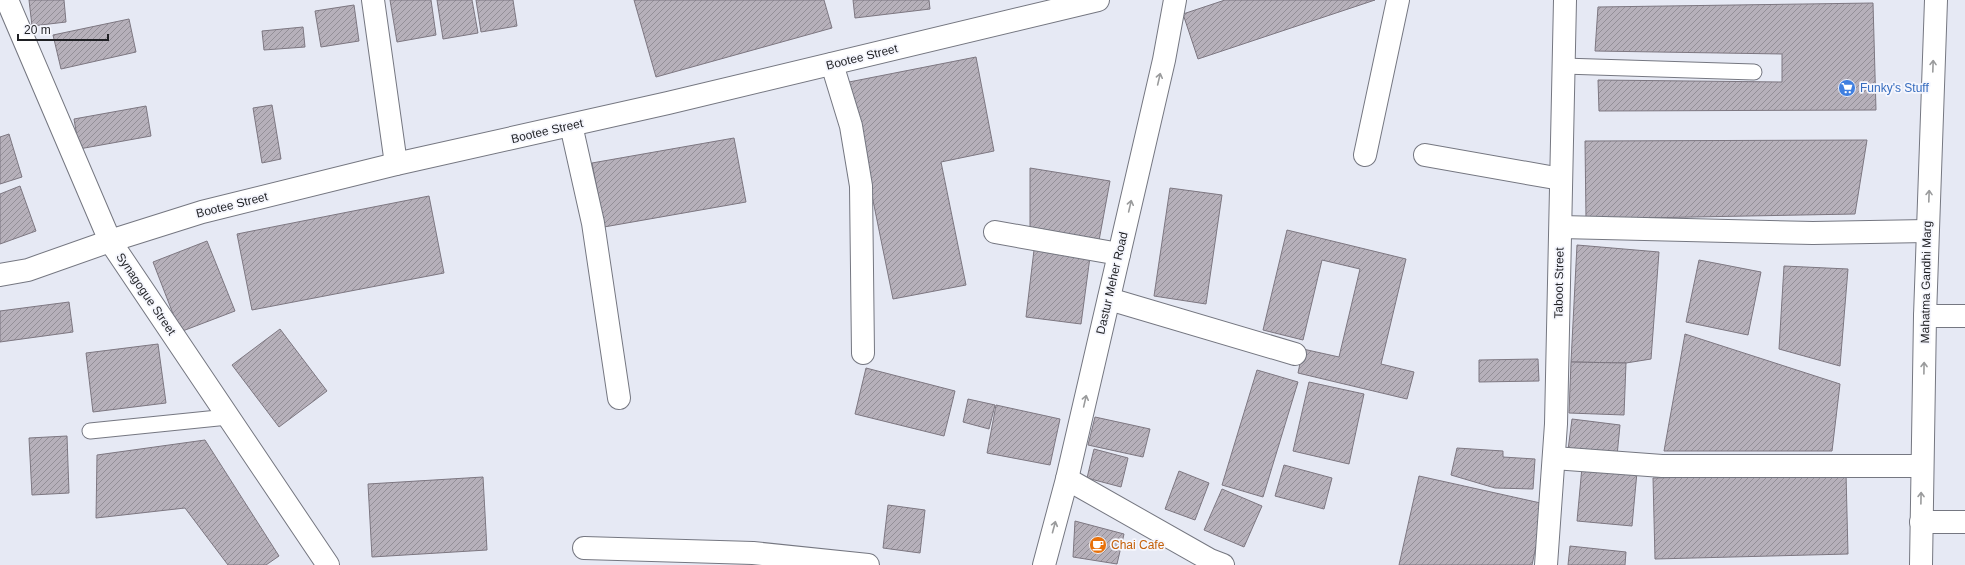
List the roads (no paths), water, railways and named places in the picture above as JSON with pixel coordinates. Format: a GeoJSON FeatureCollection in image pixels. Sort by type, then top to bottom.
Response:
{"type":"FeatureCollection","features":[{"type":"Feature","properties":{"kind":"street","name":"Synagogue Street"},"geometry":{"type":"LineString","coordinates":[[7,0],[110,241],[328,565]]}},
{"type":"Feature","properties":{"kind":"street"},"geometry":{"type":"LineString","coordinates":[[374,0],[396,164]]}},
{"type":"Feature","properties":{"kind":"street","name":"Bootee Street"},"geometry":{"type":"LineString","coordinates":[[0,275],[28,270],[110,241],[202,212],[396,164],[571,125],[1098,0]]}},
{"type":"Feature","properties":{"kind":"street","name":"Dastur Meher Road"},"geometry":{"type":"LineString","coordinates":[[1044,565],[1067,479],[1109,299],[1164,60],[1175,0]]}},
{"type":"Feature","properties":{"kind":"street"},"geometry":{"type":"LineString","coordinates":[[1365,156],[1398,0]]}},
{"type":"Feature","properties":{"kind":"street","name":"Taboot Street"},"geometry":{"type":"LineString","coordinates":[[1546,565],[1554,458],[1565,0]]}},
{"type":"Feature","properties":{"kind":"street","name":"Mahatma Gandhi Marg"},"geometry":{"type":"LineString","coordinates":[[1921,565],[1927,231],[1936,0]]}},
{"type":"Feature","properties":{"kind":"street"},"geometry":{"type":"LineString","coordinates":[[832,64],[851,126],[862,186],[863,353]]}},
{"type":"Feature","properties":{"kind":"street"},"geometry":{"type":"LineString","coordinates":[[571,125],[593,223],[619,398]]}},
{"type":"Feature","properties":{"kind":"street"},"geometry":{"type":"LineString","coordinates":[[1425,155],[1561,179]]}},
{"type":"Feature","properties":{"kind":"street"},"geometry":{"type":"LineString","coordinates":[[1560,227],[1813,233],[1927,231]]}},
{"type":"Feature","properties":{"kind":"street"},"geometry":{"type":"LineString","coordinates":[[995,232],[1119,254]]}},
{"type":"Feature","properties":{"kind":"street"},"geometry":{"type":"LineString","coordinates":[[1109,299],[1295,354]]}},
{"type":"Feature","properties":{"kind":"street"},"geometry":{"type":"LineString","coordinates":[[1925,316],[1965,316]]}},
{"type":"Feature","properties":{"kind":"street"},"geometry":{"type":"LineString","coordinates":[[1554,458],[1662,466],[1922,466]]}},
{"type":"Feature","properties":{"kind":"street"},"geometry":{"type":"LineString","coordinates":[[1067,479],[1210,560],[1223,565]]}},
{"type":"Feature","properties":{"kind":"street"},"geometry":{"type":"LineString","coordinates":[[1921,522],[1965,522]]}},
{"type":"Feature","properties":{"kind":"street"},"geometry":{"type":"LineString","coordinates":[[584,548],[629,557],[753,553],[868,565]]}},
{"type":"Feature","properties":{"kind":"lane"},"geometry":{"type":"LineString","coordinates":[[1564,66],[1754,72]]}},
{"type":"Feature","properties":{"kind":"lane"},"geometry":{"type":"LineString","coordinates":[[90,431],[228,417]]}},
{"type":"Feature","properties":{"kind":"place","name":"Funky's Stuff"},"geometry":{"type":"Point","coordinates":[1847,88]}},
{"type":"Feature","properties":{"kind":"place","name":"Chai Cafe"},"geometry":{"type":"Point","coordinates":[1098,545]}}]}
